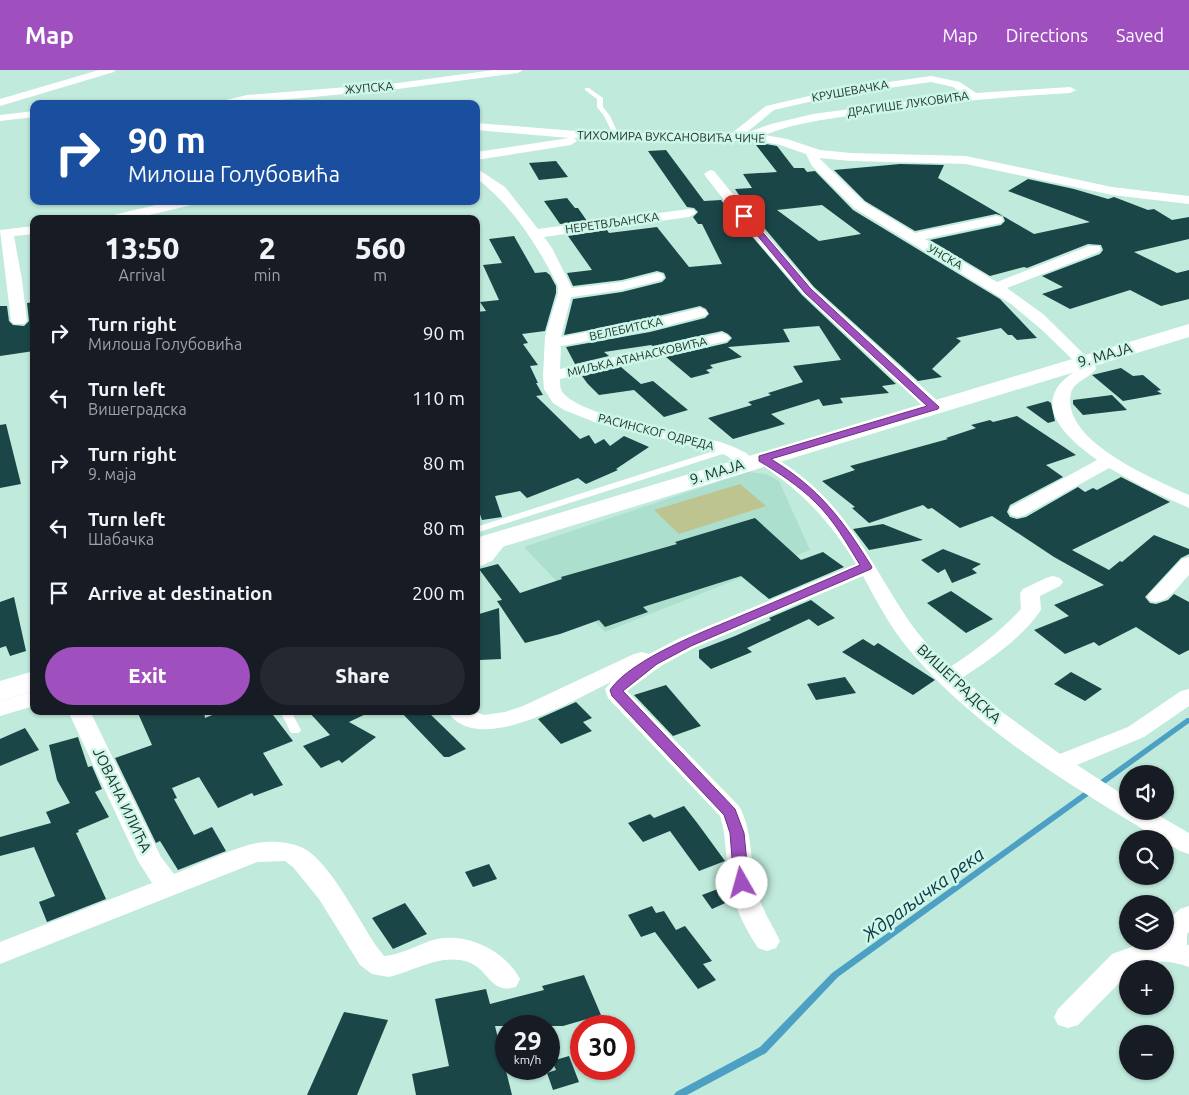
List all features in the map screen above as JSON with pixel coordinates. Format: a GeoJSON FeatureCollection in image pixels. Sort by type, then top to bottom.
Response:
{"type":"FeatureCollection","features":[{"type":"Feature","properties":{"kind":"main road","name":"9. МАЈА"},"geometry":{"type":"LineString","coordinates":[[484,539],[755,461],[1189,330]]}},
{"type":"Feature","properties":{"kind":"main road"},"geometry":{"type":"LineString","coordinates":[[0,691],[30,683]]}},
{"type":"Feature","properties":{"kind":"street"},"geometry":{"type":"LineString","coordinates":[[0,103],[110,70]]}},
{"type":"Feature","properties":{"kind":"street","name":"ЖУПСКА"},"geometry":{"type":"LineString","coordinates":[[238,100],[398,86],[518,70]]}},
{"type":"Feature","properties":{"kind":"street","name":"КРУШЕВАЧКА"},"geometry":{"type":"LineString","coordinates":[[736,136],[770,108],[839,92],[930,79],[956,84],[972,95]]}},
{"type":"Feature","properties":{"kind":"street","name":"ДРАГИШЕ ЛУКОВИЋА"},"geometry":{"type":"LineString","coordinates":[[750,136],[776,127],[836,114],[972,95],[1070,90]]}},
{"type":"Feature","properties":{"kind":"street"},"geometry":{"type":"LineString","coordinates":[[0,118],[30,114]]}},
{"type":"Feature","properties":{"kind":"street","name":"ТИХОМИРА ВУКСАНОВИЋА ЧИЧЕ"},"geometry":{"type":"LineString","coordinates":[[480,126],[601,138],[750,136],[773,140],[812,153],[852,157],[966,160],[1127,194],[1189,200]]}},
{"type":"Feature","properties":{"kind":"street"},"geometry":{"type":"LineString","coordinates":[[540,147],[550,138],[551,134],[548,132]]}},
{"type":"Feature","properties":{"kind":"street"},"geometry":{"type":"LineString","coordinates":[[480,155],[601,138]]}},
{"type":"Feature","properties":{"kind":"street","name":"УНСКА"},"geometry":{"type":"LineString","coordinates":[[812,153],[810,155],[816,163],[859,205],[1025,306],[1083,361]]}},
{"type":"Feature","properties":{"kind":"street"},"geometry":{"type":"LineString","coordinates":[[710,174],[754,229],[808,291],[934,407]]}},
{"type":"Feature","properties":{"kind":"street"},"geometry":{"type":"LineString","coordinates":[[480,175],[506,197],[534,234],[562,278],[566,293],[622,286],[657,278]]}},
{"type":"Feature","properties":{"kind":"street"},"geometry":{"type":"LineString","coordinates":[[131,215],[174,205]]}},
{"type":"Feature","properties":{"kind":"street","name":"НЕРЕТВЉАНСКА"},"geometry":{"type":"LineString","coordinates":[[534,234],[689,213]]}},
{"type":"Feature","properties":{"kind":"street"},"geometry":{"type":"LineString","coordinates":[[912,238],[996,220]]}},
{"type":"Feature","properties":{"kind":"street"},"geometry":{"type":"LineString","coordinates":[[19,321],[15,280],[4,233],[30,230]]}},
{"type":"Feature","properties":{"kind":"street"},"geometry":{"type":"LineString","coordinates":[[996,287],[1094,249]]}},
{"type":"Feature","properties":{"kind":"street","name":"РАСИНСКОГ ОДРЕДА"},"geometry":{"type":"LineString","coordinates":[[566,293],[552,343],[552,389],[559,399],[588,415],[695,440],[755,461]]}},
{"type":"Feature","properties":{"kind":"street","name":"ВЕЛЕБИТСКА"},"geometry":{"type":"LineString","coordinates":[[552,343],[650,325],[700,313]]}},
{"type":"Feature","properties":{"kind":"street","name":"МИЉКА АТАНАСКОВИЋА"},"geometry":{"type":"LineString","coordinates":[[551,376],[722,338]]}},
{"type":"Feature","properties":{"kind":"street"},"geometry":{"type":"LineString","coordinates":[[1083,361],[1088,369],[1066,386],[1061,405],[1063,415],[1076,436],[1109,462],[1189,502]]}},
{"type":"Feature","properties":{"kind":"street","name":"ВИШЕГРАДСКА"},"geometry":{"type":"LineString","coordinates":[[755,461],[784,471],[819,500],[843,529],[867,567],[889,608],[903,628],[949,678],[998,720],[1057,764],[1119,803]]}},
{"type":"Feature","properties":{"kind":"street"},"geometry":{"type":"LineString","coordinates":[[1018,512],[1109,462]]}},
{"type":"Feature","properties":{"kind":"street"},"geometry":{"type":"LineString","coordinates":[[480,560],[485,557],[484,539]]}},
{"type":"Feature","properties":{"kind":"street"},"geometry":{"type":"LineString","coordinates":[[1157,597],[1189,564]]}},
{"type":"Feature","properties":{"kind":"street"},"geometry":{"type":"LineString","coordinates":[[767,940],[756,926],[748,908],[742,883],[737,833],[730,812],[616,693],[618,686],[653,661],[687,643],[867,567]]}},
{"type":"Feature","properties":{"kind":"street"},"geometry":{"type":"LineString","coordinates":[[949,678],[988,652],[1007,635],[1031,610],[1030,593],[1053,582]]}},
{"type":"Feature","properties":{"kind":"street"},"geometry":{"type":"LineString","coordinates":[[462,715],[476,722],[498,722],[531,711],[635,661],[647,659],[653,661]]}},
{"type":"Feature","properties":{"kind":"street"},"geometry":{"type":"LineString","coordinates":[[1057,764],[1136,732],[1189,696]]}},
{"type":"Feature","properties":{"kind":"street"},"geometry":{"type":"LineString","coordinates":[[0,709],[30,699]]}},
{"type":"Feature","properties":{"kind":"street","name":"ЈОВАНА ИЛИЋА"},"geometry":{"type":"LineString","coordinates":[[81,715],[151,861],[169,886]]}},
{"type":"Feature","properties":{"kind":"street"},"geometry":{"type":"LineString","coordinates":[[1147,820],[1189,845]]}},
{"type":"Feature","properties":{"kind":"street"},"geometry":{"type":"LineString","coordinates":[[0,953],[254,853],[268,851],[287,853],[300,858],[336,902],[365,951],[376,965],[383,968],[393,966],[426,953],[440,949],[451,949],[475,953],[491,963],[506,979]]}},
{"type":"Feature","properties":{"kind":"street"},"geometry":{"type":"LineString","coordinates":[[1068,1017],[1122,962],[1145,953],[1181,954],[1174,931],[1189,916]]}},
{"type":"Feature","properties":{"kind":"lane"},"geometry":{"type":"LineString","coordinates":[[587,89],[600,98],[600,108],[607,116],[617,137]]}},
{"type":"Feature","properties":{"kind":"lane"},"geometry":{"type":"LineString","coordinates":[[484,539],[726,450]]}},
{"type":"Feature","properties":{"kind":"lane"},"geometry":{"type":"LineString","coordinates":[[287,715],[295,730]]}},
{"type":"Feature","properties":{"kind":"shaded area"},"geometry":{"type":"Polygon","coordinates":[[[748,472],[766,474],[779,481],[810,550],[605,632],[524,547],[748,472]]]}},
{"type":"Feature","properties":{"kind":"shaded area"},"geometry":{"type":"Polygon","coordinates":[[[740,484],[766,506],[679,534],[654,510],[740,484]]]}},
{"type":"Feature","properties":{"kind":"building"},"geometry":{"type":"Polygon","coordinates":[[[756,145],[777,146],[794,168],[804,168],[807,172],[815,171],[853,210],[1000,299],[1037,338],[1017,340],[1001,328],[956,338],[961,341],[932,369],[942,377],[918,381],[814,287],[739,198],[741,198],[735,189],[752,188],[743,174],[777,172],[756,145]],[[822,205],[777,210],[819,241],[861,234],[822,205]]]}},
{"type":"Feature","properties":{"kind":"building"},"geometry":{"type":"Polygon","coordinates":[[[666,150],[704,201],[721,200],[802,295],[896,384],[882,386],[889,393],[840,398],[843,403],[823,406],[819,399],[771,414],[785,424],[733,439],[708,418],[752,405],[748,402],[771,395],[768,393],[803,382],[793,366],[841,360],[819,326],[783,329],[790,342],[728,347],[742,357],[710,365],[713,368],[706,370],[710,373],[691,378],[666,357],[727,343],[732,338],[728,334],[722,331],[653,346],[604,352],[609,356],[575,364],[566,347],[650,332],[705,318],[709,314],[706,309],[700,306],[564,335],[573,299],[622,292],[662,282],[666,278],[664,273],[657,271],[622,280],[573,286],[567,273],[592,270],[568,236],[607,230],[609,233],[657,227],[689,267],[722,264],[702,224],[698,224],[693,217],[698,212],[694,208],[687,207],[648,151],[666,150]]]}},
{"type":"Feature","properties":{"kind":"building"},"geometry":{"type":"Polygon","coordinates":[[[556,161],[568,177],[539,180],[529,163],[556,161]]]}},
{"type":"Feature","properties":{"kind":"building"},"geometry":{"type":"Polygon","coordinates":[[[900,164],[944,165],[938,178],[1034,234],[1090,222],[1008,191],[1028,179],[1108,199],[1114,197],[1148,210],[1154,209],[1172,220],[1189,217],[1189,239],[1134,252],[1177,273],[1189,270],[1189,299],[1161,306],[1130,290],[1070,309],[1042,294],[1063,287],[1042,276],[1100,254],[1103,250],[1101,245],[1088,244],[1027,268],[1024,267],[990,276],[930,240],[1001,225],[1005,221],[1003,216],[996,214],[915,231],[865,201],[834,170],[900,164]]]}},
{"type":"Feature","properties":{"kind":"building"},"geometry":{"type":"Polygon","coordinates":[[[567,198],[575,208],[578,208],[587,221],[560,224],[544,201],[567,198]]]}},
{"type":"Feature","properties":{"kind":"building"},"geometry":{"type":"Polygon","coordinates":[[[514,236],[535,273],[546,272],[550,275],[556,286],[556,293],[545,331],[522,334],[528,343],[523,344],[538,365],[530,366],[543,395],[536,396],[580,439],[589,435],[595,444],[604,439],[610,446],[624,436],[649,447],[616,469],[618,470],[586,484],[578,478],[527,498],[520,491],[495,496],[502,517],[482,520],[480,514],[480,312],[486,311],[480,302],[499,300],[483,265],[502,263],[489,239],[514,236]]]}},
{"type":"Feature","properties":{"kind":"building"},"geometry":{"type":"Polygon","coordinates":[[[27,303],[30,303],[30,352],[0,356],[0,306],[7,306],[9,321],[13,325],[24,326],[29,321],[27,303]]]}},
{"type":"Feature","properties":{"kind":"building"},"geometry":{"type":"Polygon","coordinates":[[[621,367],[641,384],[653,381],[688,410],[664,417],[634,390],[599,395],[582,376],[621,367]]]}},
{"type":"Feature","properties":{"kind":"building"},"geometry":{"type":"Polygon","coordinates":[[[1121,368],[1133,376],[1143,375],[1161,390],[1157,391],[1162,394],[1123,401],[1092,375],[1121,368]]]}},
{"type":"Feature","properties":{"kind":"building"},"geometry":{"type":"Polygon","coordinates":[[[1112,395],[1127,410],[1083,415],[1073,404],[1073,400],[1112,395]]]}},
{"type":"Feature","properties":{"kind":"building"},"geometry":{"type":"Polygon","coordinates":[[[1048,401],[1051,403],[1055,421],[1048,423],[1026,407],[1048,401]]]}},
{"type":"Feature","properties":{"kind":"building"},"geometry":{"type":"Polygon","coordinates":[[[1017,416],[1076,455],[1046,465],[1063,477],[1010,505],[1007,512],[1010,517],[1017,519],[1026,517],[1078,487],[1085,492],[1093,488],[1097,490],[1121,477],[1170,502],[1072,550],[1109,570],[1120,561],[1122,562],[1154,535],[1189,549],[1189,554],[1181,558],[1145,597],[1150,603],[1156,604],[1168,600],[1174,594],[1189,602],[1189,650],[1179,655],[1136,627],[1099,646],[1094,642],[1065,654],[1034,630],[1069,616],[1054,605],[1104,585],[1054,557],[992,516],[960,528],[932,508],[928,509],[923,505],[869,523],[852,508],[855,507],[822,481],[855,470],[850,466],[948,439],[946,438],[976,428],[971,425],[1017,416]]]}},
{"type":"Feature","properties":{"kind":"building"},"geometry":{"type":"Polygon","coordinates":[[[6,424],[21,484],[0,488],[0,425],[6,424]]]}},
{"type":"Feature","properties":{"kind":"building"},"geometry":{"type":"Polygon","coordinates":[[[755,518],[801,560],[823,552],[844,567],[769,599],[741,576],[643,607],[648,612],[605,627],[599,620],[560,634],[525,643],[497,601],[502,600],[480,570],[480,569],[498,564],[520,593],[562,579],[561,577],[677,544],[675,542],[755,518]]]}},
{"type":"Feature","properties":{"kind":"building"},"geometry":{"type":"Polygon","coordinates":[[[883,524],[923,540],[869,550],[853,529],[883,524]]]}},
{"type":"Feature","properties":{"kind":"building"},"geometry":{"type":"Polygon","coordinates":[[[943,549],[981,564],[972,569],[977,573],[952,583],[945,569],[938,573],[921,560],[943,549]]]}},
{"type":"Feature","properties":{"kind":"building"},"geometry":{"type":"Polygon","coordinates":[[[951,591],[993,619],[966,633],[927,603],[951,591]]]}},
{"type":"Feature","properties":{"kind":"building"},"geometry":{"type":"Polygon","coordinates":[[[14,597],[26,651],[10,656],[6,646],[0,648],[0,602],[14,597]]]}},
{"type":"Feature","properties":{"kind":"building"},"geometry":{"type":"Polygon","coordinates":[[[811,600],[835,618],[818,626],[809,619],[747,648],[752,652],[711,669],[699,658],[699,650],[771,620],[769,618],[811,600]]]}},
{"type":"Feature","properties":{"kind":"building"},"geometry":{"type":"Polygon","coordinates":[[[499,608],[501,659],[480,660],[480,614],[499,608]]]}},
{"type":"Feature","properties":{"kind":"building"},"geometry":{"type":"Polygon","coordinates":[[[863,639],[874,646],[878,643],[935,680],[913,695],[842,652],[863,639]]]}},
{"type":"Feature","properties":{"kind":"building"},"geometry":{"type":"Polygon","coordinates":[[[1071,672],[1102,689],[1085,701],[1054,684],[1071,672]]]}},
{"type":"Feature","properties":{"kind":"building"},"geometry":{"type":"Polygon","coordinates":[[[845,677],[856,693],[816,700],[807,684],[845,677]]]}},
{"type":"Feature","properties":{"kind":"building"},"geometry":{"type":"Polygon","coordinates":[[[666,685],[701,726],[673,736],[634,695],[666,685]]]}},
{"type":"Feature","properties":{"kind":"building"},"geometry":{"type":"Polygon","coordinates":[[[576,702],[592,718],[583,722],[592,731],[561,744],[538,719],[576,702]]]}},
{"type":"Feature","properties":{"kind":"building"},"geometry":{"type":"Polygon","coordinates":[[[139,715],[205,715],[205,718],[212,715],[273,715],[293,741],[263,753],[283,785],[254,796],[252,793],[218,808],[199,777],[172,788],[177,798],[174,799],[194,835],[212,827],[226,851],[178,870],[160,841],[156,843],[115,758],[152,745],[139,715]]]}},
{"type":"Feature","properties":{"kind":"building"},"geometry":{"type":"Polygon","coordinates":[[[312,715],[364,715],[349,722],[376,737],[342,763],[339,760],[321,768],[303,746],[330,735],[312,715]]]}},
{"type":"Feature","properties":{"kind":"building"},"geometry":{"type":"Polygon","coordinates":[[[404,715],[431,715],[466,749],[449,757],[444,757],[404,715]]]}},
{"type":"Feature","properties":{"kind":"building"},"geometry":{"type":"Polygon","coordinates":[[[25,728],[39,750],[0,766],[0,739],[25,728]]]}},
{"type":"Feature","properties":{"kind":"building"},"geometry":{"type":"Polygon","coordinates":[[[78,737],[88,767],[92,766],[102,789],[95,792],[109,817],[78,830],[79,832],[76,833],[106,899],[47,922],[39,902],[55,896],[34,847],[0,856],[0,837],[51,823],[46,812],[70,803],[57,780],[49,745],[78,737]]]}},
{"type":"Feature","properties":{"kind":"building"},"geometry":{"type":"Polygon","coordinates":[[[684,806],[725,861],[699,871],[670,831],[643,842],[628,823],[650,814],[654,818],[684,806]]]}},
{"type":"Feature","properties":{"kind":"building"},"geometry":{"type":"Polygon","coordinates":[[[489,864],[497,879],[473,887],[465,872],[489,864]]]}},
{"type":"Feature","properties":{"kind":"building"},"geometry":{"type":"Polygon","coordinates":[[[723,887],[732,900],[712,909],[702,895],[723,887]]]}},
{"type":"Feature","properties":{"kind":"building"},"geometry":{"type":"Polygon","coordinates":[[[405,903],[427,934],[393,949],[372,918],[405,903]]]}},
{"type":"Feature","properties":{"kind":"building"},"geometry":{"type":"Polygon","coordinates":[[[652,906],[656,913],[664,911],[676,930],[685,926],[712,961],[703,964],[716,980],[698,989],[655,932],[641,937],[628,915],[652,906]]]}},
{"type":"Feature","properties":{"kind":"building"},"geometry":{"type":"Polygon","coordinates":[[[584,975],[601,1015],[570,1015],[570,1024],[560,1026],[560,1015],[495,1015],[495,1080],[508,1080],[512,1095],[416,1095],[412,1074],[449,1066],[435,999],[486,989],[490,1004],[544,990],[542,986],[584,975]]]}},
{"type":"Feature","properties":{"kind":"building"},"geometry":{"type":"Polygon","coordinates":[[[344,1012],[388,1020],[357,1095],[307,1095],[344,1012]]]}},
{"type":"Feature","properties":{"kind":"building"},"geometry":{"type":"Polygon","coordinates":[[[569,1056],[570,1080],[578,1080],[579,1082],[553,1090],[549,1080],[560,1080],[560,1059],[569,1056]]]}},
{"type":"Feature","properties":{"kind":"waterway","name":"Ждраљичка река"},"geometry":{"type":"LineString","coordinates":[[679,1095],[763,1050],[835,975],[1189,720]]}},
{"type":"Feature","properties":{"kind":"route"},"geometry":{"type":"LineString","coordinates":[[742,883],[737,833],[735,822],[730,812],[616,693],[616,690],[618,686],[632,675],[653,661],[687,643],[867,567],[843,529],[819,500],[784,471],[763,458],[934,407],[851,333],[808,291],[744,216]]}}]}
